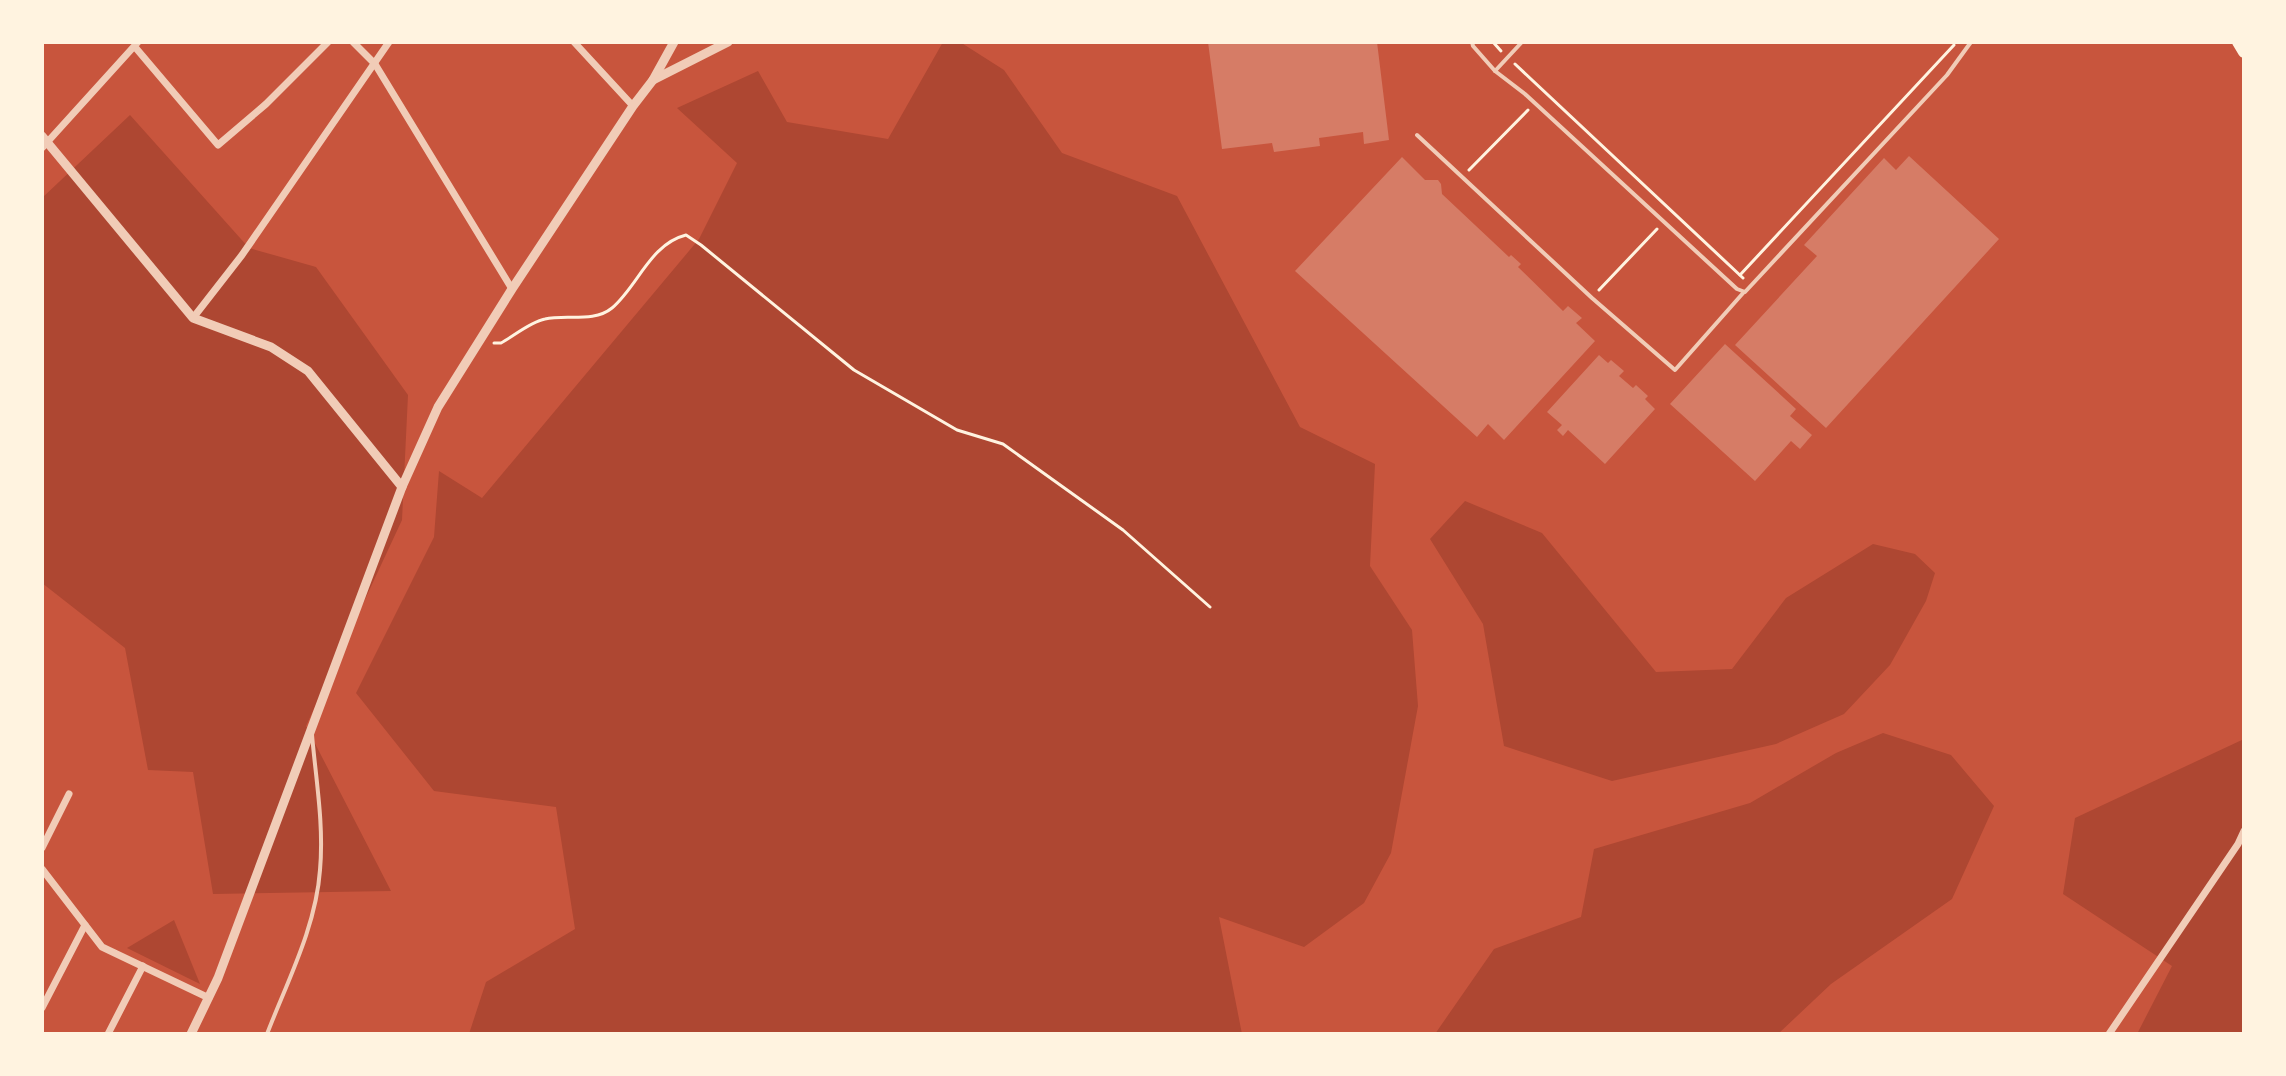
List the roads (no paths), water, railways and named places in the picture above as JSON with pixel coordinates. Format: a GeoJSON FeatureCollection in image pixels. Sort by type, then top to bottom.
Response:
{"type":"FeatureCollection","features":[{"type":"Feature","properties":{"kind":"highway"},"geometry":{"type":"LineString","coordinates":[[2238,42],[2244,52]]}},
{"type":"Feature","properties":{"kind":"street"},"geometry":{"type":"LineString","coordinates":[[328,42],[266,104],[218,145],[137,44],[44,142],[193,318],[271,347],[308,371],[402,487]]}},
{"type":"Feature","properties":{"kind":"street"},"geometry":{"type":"LineString","coordinates":[[353,42],[375,64],[512,289]]}},
{"type":"Feature","properties":{"kind":"street"},"geometry":{"type":"LineString","coordinates":[[193,318],[242,255],[389,42]]}},
{"type":"Feature","properties":{"kind":"street"},"geometry":{"type":"LineString","coordinates":[[574,42],[633,106]]}},
{"type":"Feature","properties":{"kind":"street"},"geometry":{"type":"LineString","coordinates":[[191,1034],[209,998],[402,487],[438,407],[512,289],[653,80],[674,42]]}},
{"type":"Feature","properties":{"kind":"street"},"geometry":{"type":"LineString","coordinates":[[653,80],[728,42]]}},
{"type":"Feature","properties":{"kind":"street"},"geometry":{"type":"LineString","coordinates":[[42,848],[69,794]]}},
{"type":"Feature","properties":{"kind":"street"},"geometry":{"type":"LineString","coordinates":[[2109,1034],[2244,831]]}},
{"type":"Feature","properties":{"kind":"street"},"geometry":{"type":"LineString","coordinates":[[42,869],[102,947],[209,998]]}},
{"type":"Feature","properties":{"kind":"street"},"geometry":{"type":"LineString","coordinates":[[42,1008],[85,925]]}},
{"type":"Feature","properties":{"kind":"street"},"geometry":{"type":"LineString","coordinates":[[108,1034],[143,966]]}},
{"type":"Feature","properties":{"kind":"lane"},"geometry":{"type":"LineString","coordinates":[[1472,42],[1495,71],[1535,103],[1737,289],[1745,292]]}},
{"type":"Feature","properties":{"kind":"lane"},"geometry":{"type":"LineString","coordinates":[[1495,71],[1522,42]]}},
{"type":"Feature","properties":{"kind":"lane"},"geometry":{"type":"LineString","coordinates":[[1417,135],[1592,298],[1675,370],[1947,75],[1971,42]]}},
{"type":"Feature","properties":{"kind":"lane"},"geometry":{"type":"LineString","coordinates":[[267,1034],[312,915],[320,872],[320,826],[311,729]]}}]}
